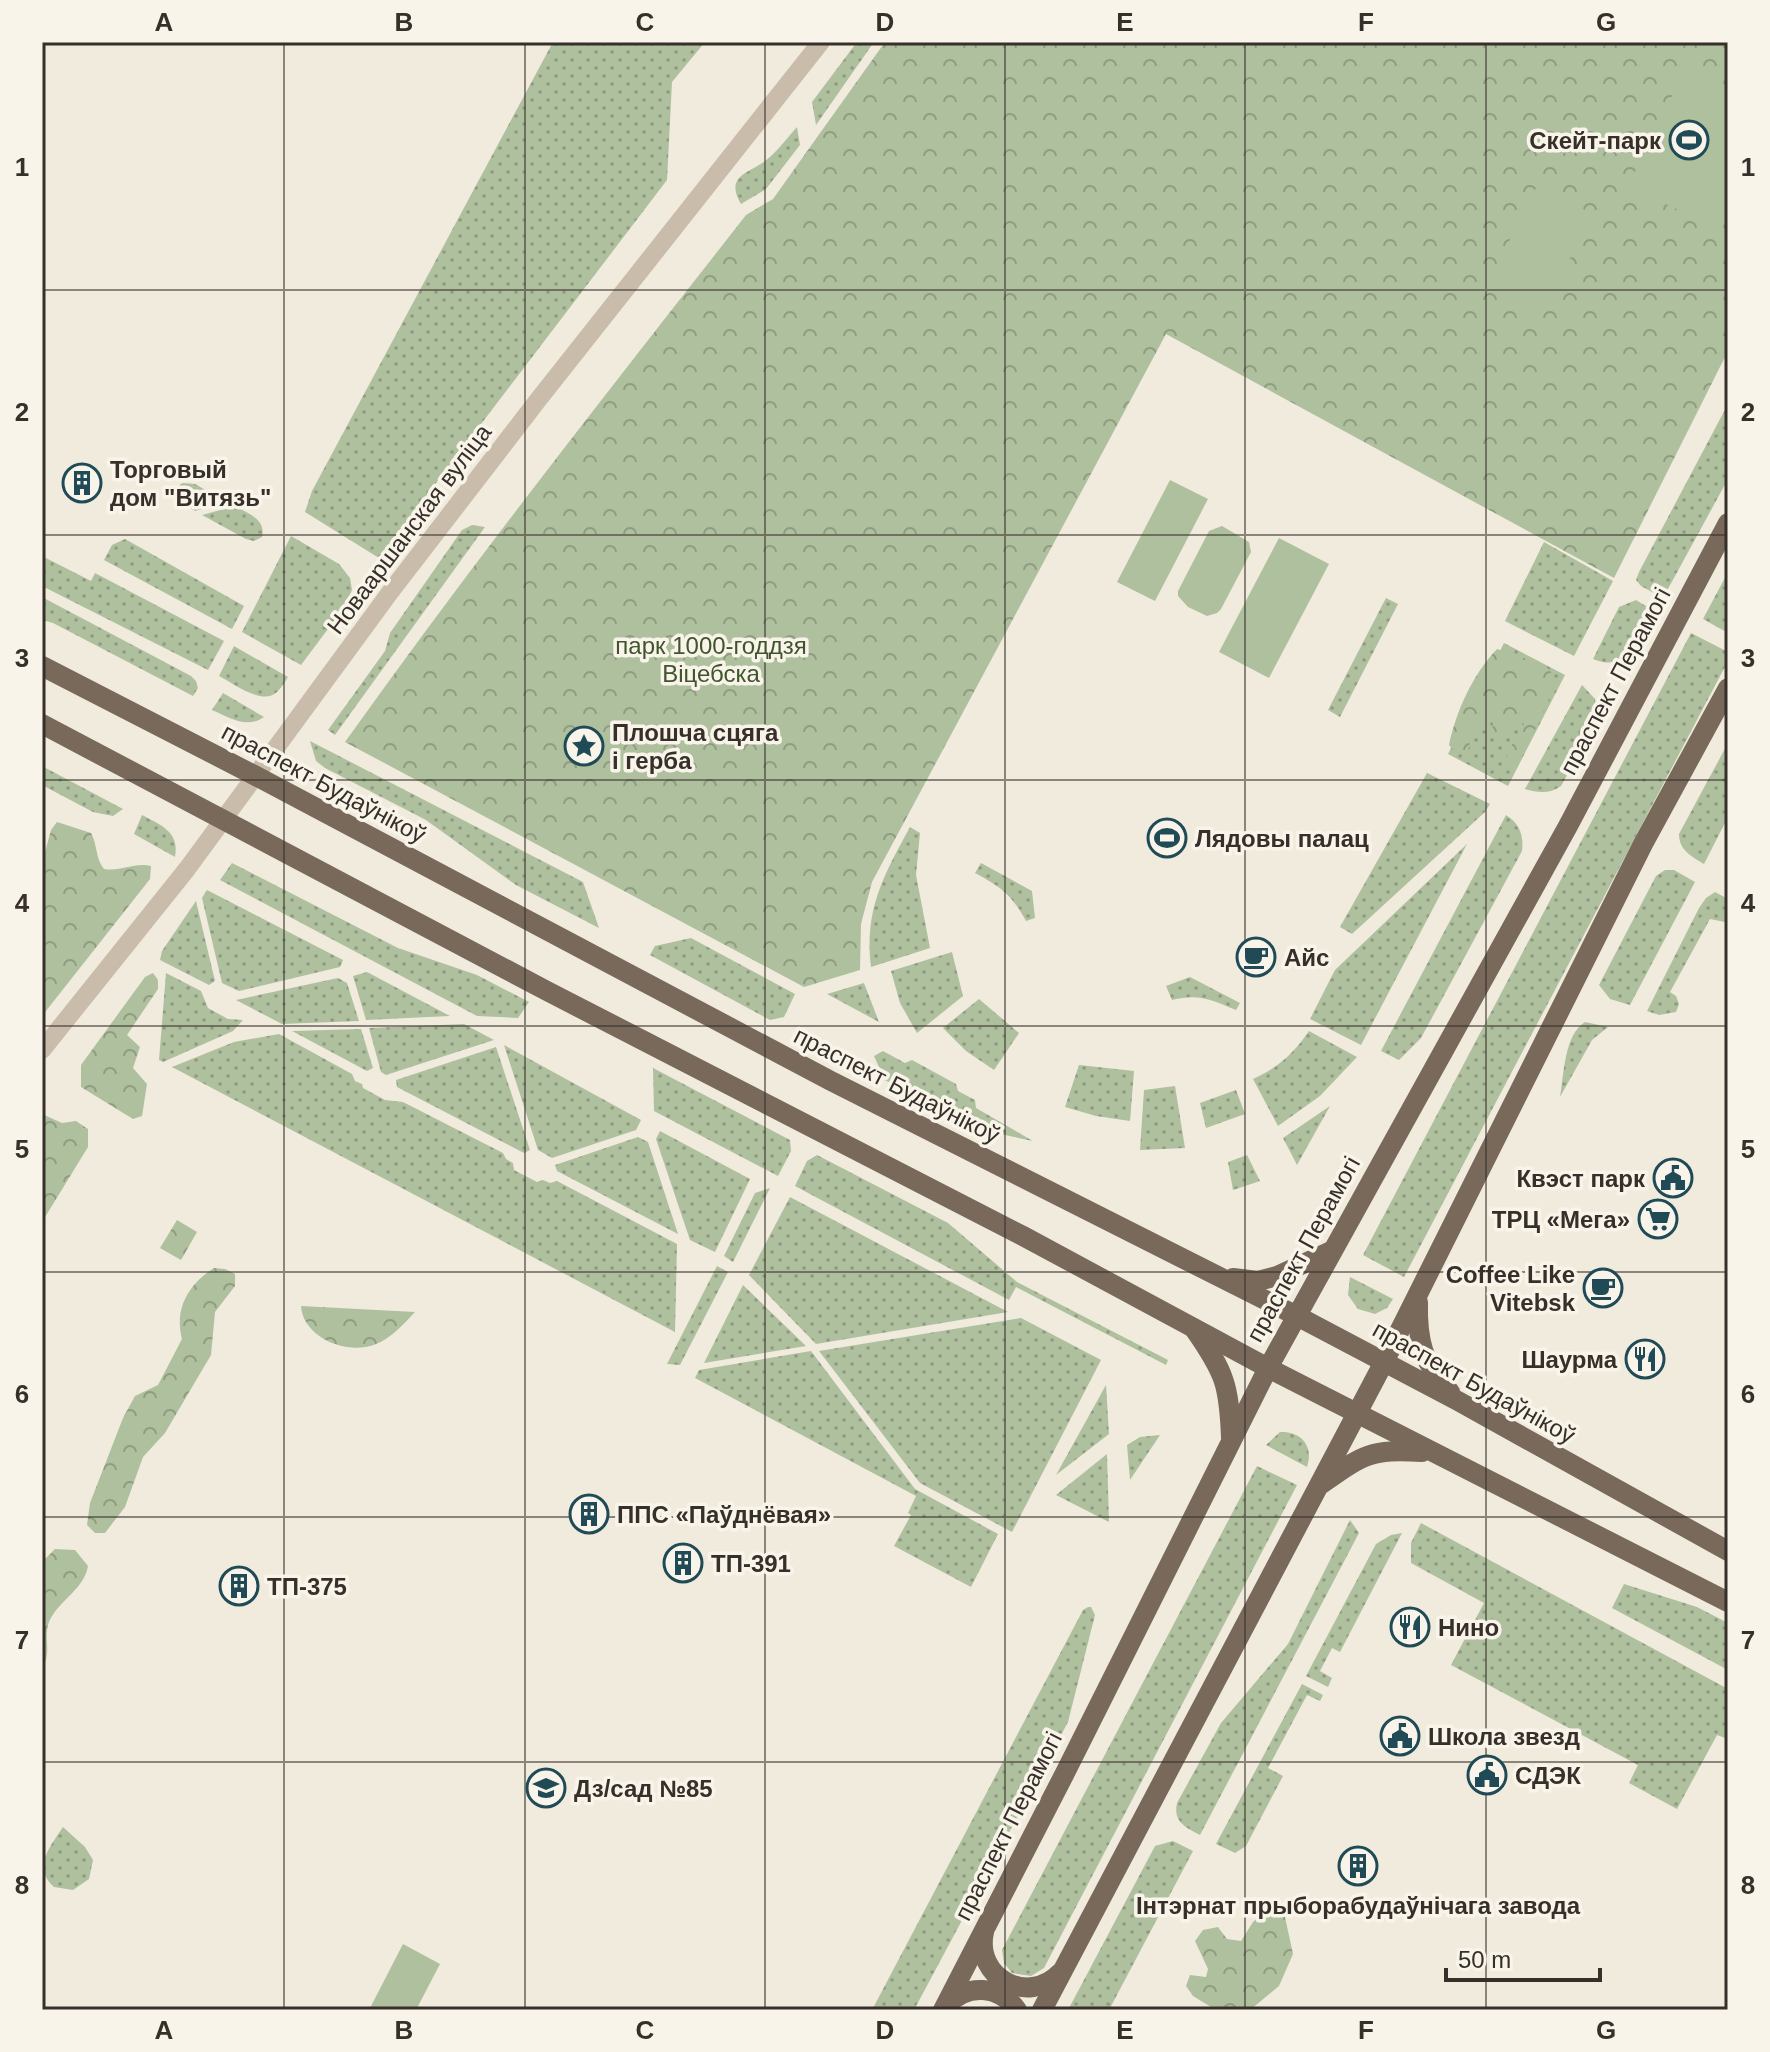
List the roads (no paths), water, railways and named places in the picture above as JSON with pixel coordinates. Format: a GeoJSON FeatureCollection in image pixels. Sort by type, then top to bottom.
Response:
{"type":"FeatureCollection","features":[{"type":"Feature","properties":{"kind":"main road","name":"праспект Перамогі"},"geometry":{"type":"LineString","coordinates":[[943,2010],[1268,1368],[1568,826],[1728,523]]}},
{"type":"Feature","properties":{"kind":"main road","name":"праспект Будаўнікоў"},"geometry":{"type":"LineString","coordinates":[[42,666],[831,1081],[1297,1316],[1458,1401],[1728,1551]]}},
{"type":"Feature","properties":{"kind":"main road"},"geometry":{"type":"LineString","coordinates":[[1042,2010],[1418,1298],[1643,844],[1728,688]]}},
{"type":"Feature","properties":{"kind":"main road"},"geometry":{"type":"LineString","coordinates":[[42,724],[1023,1236],[1268,1368],[1728,1602]]}},
{"type":"Feature","properties":{"kind":"main road"},"geometry":{"type":"LineString","coordinates":[[1217,1276],[1258,1281],[1277,1276],[1331,1251]]}},
{"type":"Feature","properties":{"kind":"main road"},"geometry":{"type":"LineString","coordinates":[[1418,1298],[1417,1328],[1422,1350],[1433,1374],[1458,1401]]}},
{"type":"Feature","properties":{"kind":"main road"},"geometry":{"type":"LineString","coordinates":[[1193,1327],[1225,1379],[1232,1440]]}},
{"type":"Feature","properties":{"kind":"main road"},"geometry":{"type":"LineString","coordinates":[[1320,1485],[1369,1453],[1392,1450],[1432,1453]]}},
{"type":"Feature","properties":{"kind":"main road"},"geometry":{"type":"LineString","coordinates":[[985,1928],[982,1939],[986,1961],[999,1979],[1008,1985],[1028,1989],[1038,1987],[1047,1984],[1062,1971]]}},
{"type":"Feature","properties":{"kind":"main road"},"geometry":{"type":"LineString","coordinates":[[943,2010],[956,1996],[975,1989],[994,1991],[1017,2010]]}},
{"type":"Feature","properties":{"kind":"street","name":"Новааршанская вуліца"},"geometry":{"type":"LineString","coordinates":[[42,1050],[180,878],[254,775],[538,400],[821,42]]}},
{"type":"Feature","properties":{"kind":"place","name":"Скейт-парк"},"geometry":{"type":"Point","coordinates":[1689,140]}},
{"type":"Feature","properties":{"kind":"place","name":"Торговый дом \"Витязь\""},"geometry":{"type":"Point","coordinates":[82,483]}},
{"type":"Feature","properties":{"kind":"place","name":"Плошча сцяга і герба"},"geometry":{"type":"Point","coordinates":[584,746]}},
{"type":"Feature","properties":{"kind":"place","name":"Лядовы палац"},"geometry":{"type":"Point","coordinates":[1167,838]}},
{"type":"Feature","properties":{"kind":"place","name":"Айс"},"geometry":{"type":"Point","coordinates":[1256,957]}},
{"type":"Feature","properties":{"kind":"place","name":"Квэст парк"},"geometry":{"type":"Point","coordinates":[1673,1178]}},
{"type":"Feature","properties":{"kind":"place","name":"ТРЦ «Мега»"},"geometry":{"type":"Point","coordinates":[1658,1219]}},
{"type":"Feature","properties":{"kind":"place","name":"Coffee Like Vitebsk"},"geometry":{"type":"Point","coordinates":[1603,1288]}},
{"type":"Feature","properties":{"kind":"place","name":"Шаурма"},"geometry":{"type":"Point","coordinates":[1645,1359]}},
{"type":"Feature","properties":{"kind":"place","name":"ППС «Паўднёвая»"},"geometry":{"type":"Point","coordinates":[589,1514]}},
{"type":"Feature","properties":{"kind":"place","name":"ТП-391"},"geometry":{"type":"Point","coordinates":[683,1563]}},
{"type":"Feature","properties":{"kind":"place","name":"ТП-375"},"geometry":{"type":"Point","coordinates":[239,1586]}},
{"type":"Feature","properties":{"kind":"place","name":"Нино"},"geometry":{"type":"Point","coordinates":[1410,1627]}},
{"type":"Feature","properties":{"kind":"place","name":"Школа звезд"},"geometry":{"type":"Point","coordinates":[1400,1736]}},
{"type":"Feature","properties":{"kind":"place","name":"СДЭК"},"geometry":{"type":"Point","coordinates":[1487,1775]}},
{"type":"Feature","properties":{"kind":"place","name":"Дз/сад №85"},"geometry":{"type":"Point","coordinates":[546,1788]}},
{"type":"Feature","properties":{"kind":"place","name":"Інтэрнат прыборабудаўнічага завода"},"geometry":{"type":"Point","coordinates":[1358,1866]}},
{"type":"Feature","properties":{"kind":"park label","name":"парк 1000-годдзя Віцебска"},"geometry":{"type":"Point","coordinates":[711,659]}}]}
